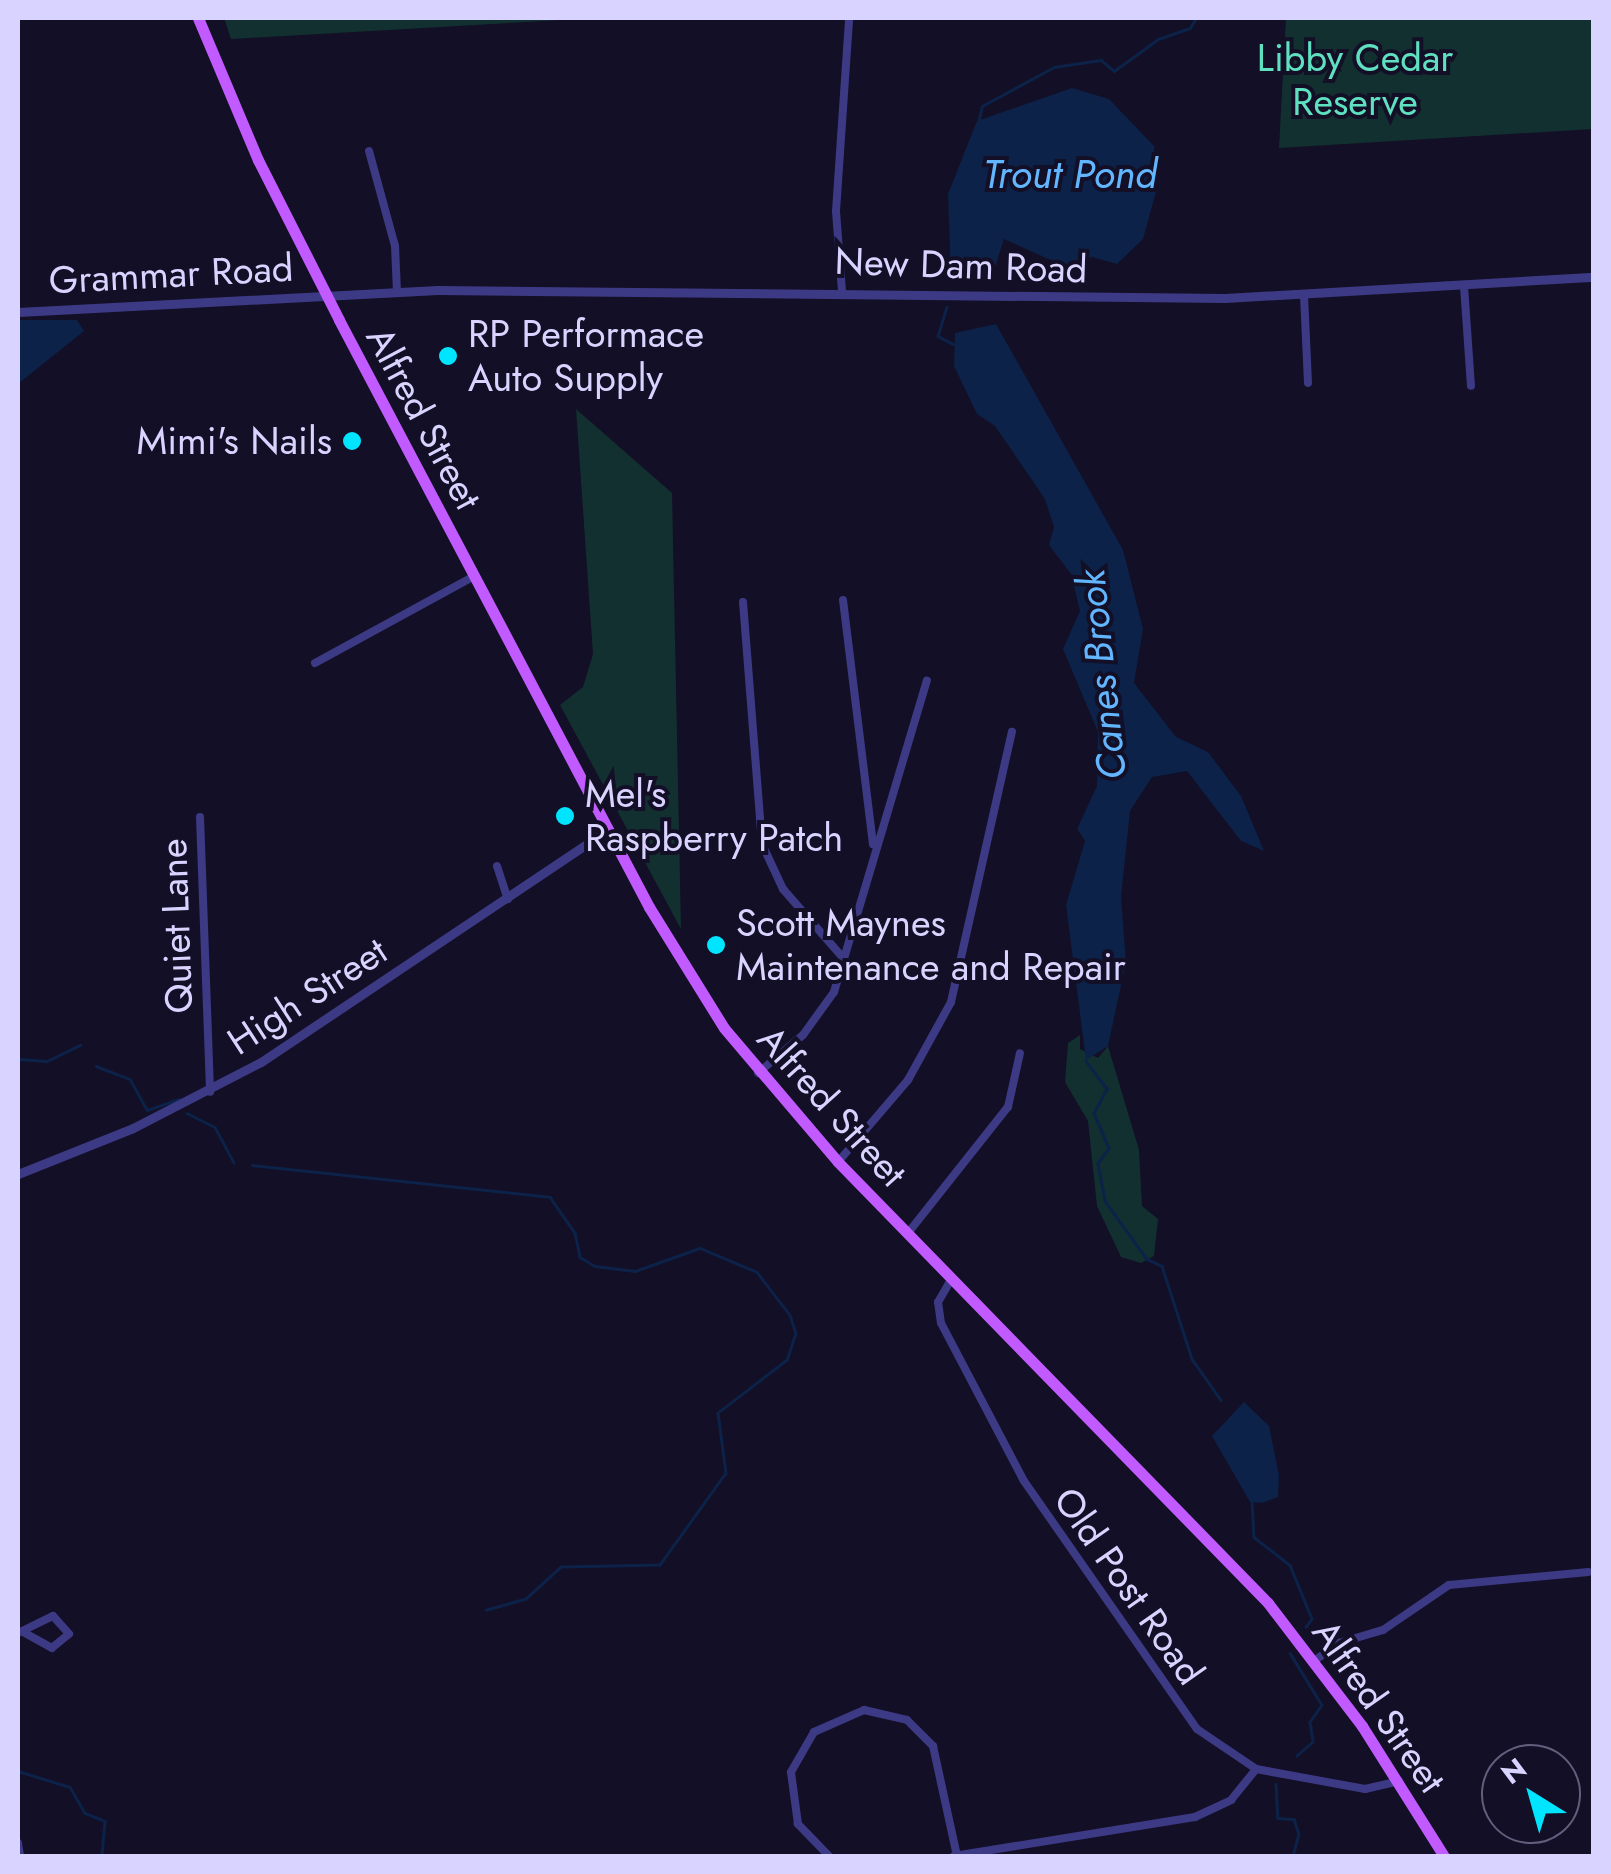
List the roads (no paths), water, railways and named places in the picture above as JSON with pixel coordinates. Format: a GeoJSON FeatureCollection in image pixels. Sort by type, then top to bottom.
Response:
{"type":"FeatureCollection","features":[{"type":"Feature","properties":{"kind":"main road","name":"Alfred Street"},"geometry":{"type":"LineString","coordinates":[[198,18],[327,296],[473,577],[686,970],[758,1073],[838,1162],[1206,1534],[1314,1661],[1398,1781],[1444,1856]]}},
{"type":"Feature","properties":{"kind":"street"},"geometry":{"type":"LineString","coordinates":[[842,291],[836,211],[849,18]]}},
{"type":"Feature","properties":{"kind":"street"},"geometry":{"type":"LineString","coordinates":[[368,150],[395,246],[396,291]]}},
{"type":"Feature","properties":{"kind":"street","name":"New Dam Road"},"geometry":{"type":"LineString","coordinates":[[327,296],[396,291],[1304,295],[1594,277]]}},
{"type":"Feature","properties":{"kind":"street"},"geometry":{"type":"LineString","coordinates":[[1464,286],[1470,386]]}},
{"type":"Feature","properties":{"kind":"street"},"geometry":{"type":"LineString","coordinates":[[1304,295],[1308,383]]}},
{"type":"Feature","properties":{"kind":"street","name":"Grammar Road"},"geometry":{"type":"LineString","coordinates":[[18,312],[327,296]]}},
{"type":"Feature","properties":{"kind":"street"},"geometry":{"type":"LineString","coordinates":[[315,664],[473,577]]}},
{"type":"Feature","properties":{"kind":"street"},"geometry":{"type":"LineString","coordinates":[[842,600],[859,782],[874,849]]}},
{"type":"Feature","properties":{"kind":"street"},"geometry":{"type":"LineString","coordinates":[[743,602],[762,844],[782,889],[844,960]]}},
{"type":"Feature","properties":{"kind":"street"},"geometry":{"type":"LineString","coordinates":[[758,1073],[817,1020],[844,960],[927,681]]}},
{"type":"Feature","properties":{"kind":"street"},"geometry":{"type":"LineString","coordinates":[[838,1162],[908,1080],[951,1002],[1012,732]]}},
{"type":"Feature","properties":{"kind":"street","name":"Quiet Lane"},"geometry":{"type":"LineString","coordinates":[[200,818],[210,1092]]}},
{"type":"Feature","properties":{"kind":"street","name":"High Street"},"geometry":{"type":"LineString","coordinates":[[18,1174],[210,1092],[608,830]]}},
{"type":"Feature","properties":{"kind":"street"},"geometry":{"type":"LineString","coordinates":[[497,866],[508,899]]}},
{"type":"Feature","properties":{"kind":"street"},"geometry":{"type":"LineString","coordinates":[[908,1233],[1008,1107],[1020,1052]]}},
{"type":"Feature","properties":{"kind":"street","name":"Old Post Road"},"geometry":{"type":"LineString","coordinates":[[952,1278],[938,1302],[941,1322],[1048,1521],[1180,1710],[1213,1743],[1256,1769],[1364,1789],[1398,1781]]}},
{"type":"Feature","properties":{"kind":"street"},"geometry":{"type":"LineString","coordinates":[[1314,1661],[1338,1643],[1383,1630],[1450,1584],[1588,1572]]}},
{"type":"Feature","properties":{"kind":"street"},"geometry":{"type":"LineString","coordinates":[[53,1616],[69,1634],[52,1648],[20,1632],[53,1616]]}},
{"type":"Feature","properties":{"kind":"street"},"geometry":{"type":"LineString","coordinates":[[829,1856],[798,1824],[791,1772],[814,1732],[864,1710],[906,1720],[934,1746],[956,1856],[1195,1816],[1231,1800],[1256,1769]]}},
{"type":"Feature","properties":{"kind":"street"},"geometry":{"type":"LineString","coordinates":[[18,1843],[20,1856]]}},
{"type":"Feature","properties":{"kind":"water","name":"Trout Pond"},"geometry":{"type":"Polygon","coordinates":[[[1072,88],[1109,99],[1154,146],[1157,188],[1143,239],[1117,264],[1092,257],[1064,266],[1004,239],[990,283],[951,279],[948,194],[977,121],[1072,88]]]}},
{"type":"Feature","properties":{"kind":"water"},"geometry":{"type":"Polygon","coordinates":[[[18,320],[77,320],[84,331],[18,384],[18,320]]]}},
{"type":"Feature","properties":{"kind":"water"},"geometry":{"type":"Polygon","coordinates":[[[996,324],[1123,550],[1143,629],[1134,683],[1176,737],[1208,752],[1241,796],[1264,851],[1241,841],[1187,771],[1152,777],[1130,811],[1121,897],[1126,962],[1108,1046],[1086,1060],[1066,905],[1085,841],[1077,829],[1097,786],[1098,732],[1063,649],[1080,611],[1071,574],[1049,545],[1054,527],[1045,499],[995,426],[977,414],[954,366],[955,333],[996,324]]]}},
{"type":"Feature","properties":{"kind":"water"},"geometry":{"type":"Polygon","coordinates":[[[1244,1402],[1269,1426],[1279,1475],[1278,1497],[1262,1503],[1250,1502],[1212,1436],[1244,1402]]]}},
{"type":"Feature","properties":{"kind":"waterway","name":"Canes Brook"},"geometry":{"type":"LineString","coordinates":[[978,123],[982,106],[1054,67],[1101,60],[1114,71],[1158,39],[1190,28],[1196,18]]}},
{"type":"Feature","properties":{"kind":"waterway","name":"Canes Brook"},"geometry":{"type":"LineString","coordinates":[[947,307],[938,336],[953,344]]}},
{"type":"Feature","properties":{"kind":"waterway"},"geometry":{"type":"LineString","coordinates":[[18,1059],[47,1061],[80,1045]]}},
{"type":"Feature","properties":{"kind":"waterway","name":"Canes Brook"},"geometry":{"type":"LineString","coordinates":[[1086,1061],[1107,1089],[1094,1113],[1109,1148],[1098,1164],[1105,1201],[1147,1259],[1162,1266],[1192,1359],[1221,1400]]}},
{"type":"Feature","properties":{"kind":"waterway"},"geometry":{"type":"LineString","coordinates":[[96,1066],[130,1079],[147,1110],[179,1099]]}},
{"type":"Feature","properties":{"kind":"waterway"},"geometry":{"type":"LineString","coordinates":[[187,1113],[215,1127],[234,1162]]}},
{"type":"Feature","properties":{"kind":"waterway"},"geometry":{"type":"LineString","coordinates":[[252,1165],[550,1197],[575,1233],[580,1257],[595,1266],[635,1271],[700,1248],[757,1272],[790,1315],[796,1333],[787,1360],[718,1413],[726,1473],[660,1565],[561,1567],[526,1599],[487,1610]]}},
{"type":"Feature","properties":{"kind":"waterway","name":"Canes Brook"},"geometry":{"type":"LineString","coordinates":[[1252,1500],[1254,1537],[1290,1565],[1312,1619],[1306,1627]]}},
{"type":"Feature","properties":{"kind":"waterway","name":"Canes Brook"},"geometry":{"type":"LineString","coordinates":[[1290,1653],[1322,1705],[1310,1722],[1313,1742],[1297,1756]]}},
{"type":"Feature","properties":{"kind":"waterway"},"geometry":{"type":"LineString","coordinates":[[18,1771],[70,1787],[85,1813],[105,1821],[102,1856]]}},
{"type":"Feature","properties":{"kind":"waterway","name":"Canes Brook"},"geometry":{"type":"LineString","coordinates":[[1276,1784],[1278,1818],[1294,1819],[1299,1834],[1293,1856]]}},
{"type":"Feature","properties":{"kind":"place","name":"RP Performace Auto Supply"},"geometry":{"type":"Point","coordinates":[448,356]}},
{"type":"Feature","properties":{"kind":"place","name":"Mimi's Nails"},"geometry":{"type":"Point","coordinates":[352,441]}},
{"type":"Feature","properties":{"kind":"place","name":"Mel's Raspberry Patch"},"geometry":{"type":"Point","coordinates":[565,816]}},
{"type":"Feature","properties":{"kind":"place","name":"Scott Maynes Maintenance and Repair"},"geometry":{"type":"Point","coordinates":[716,945]}},
{"type":"Feature","properties":{"kind":"park label","name":"Libby Cedar Reserve"},"geometry":{"type":"Point","coordinates":[1355,80]}}]}
